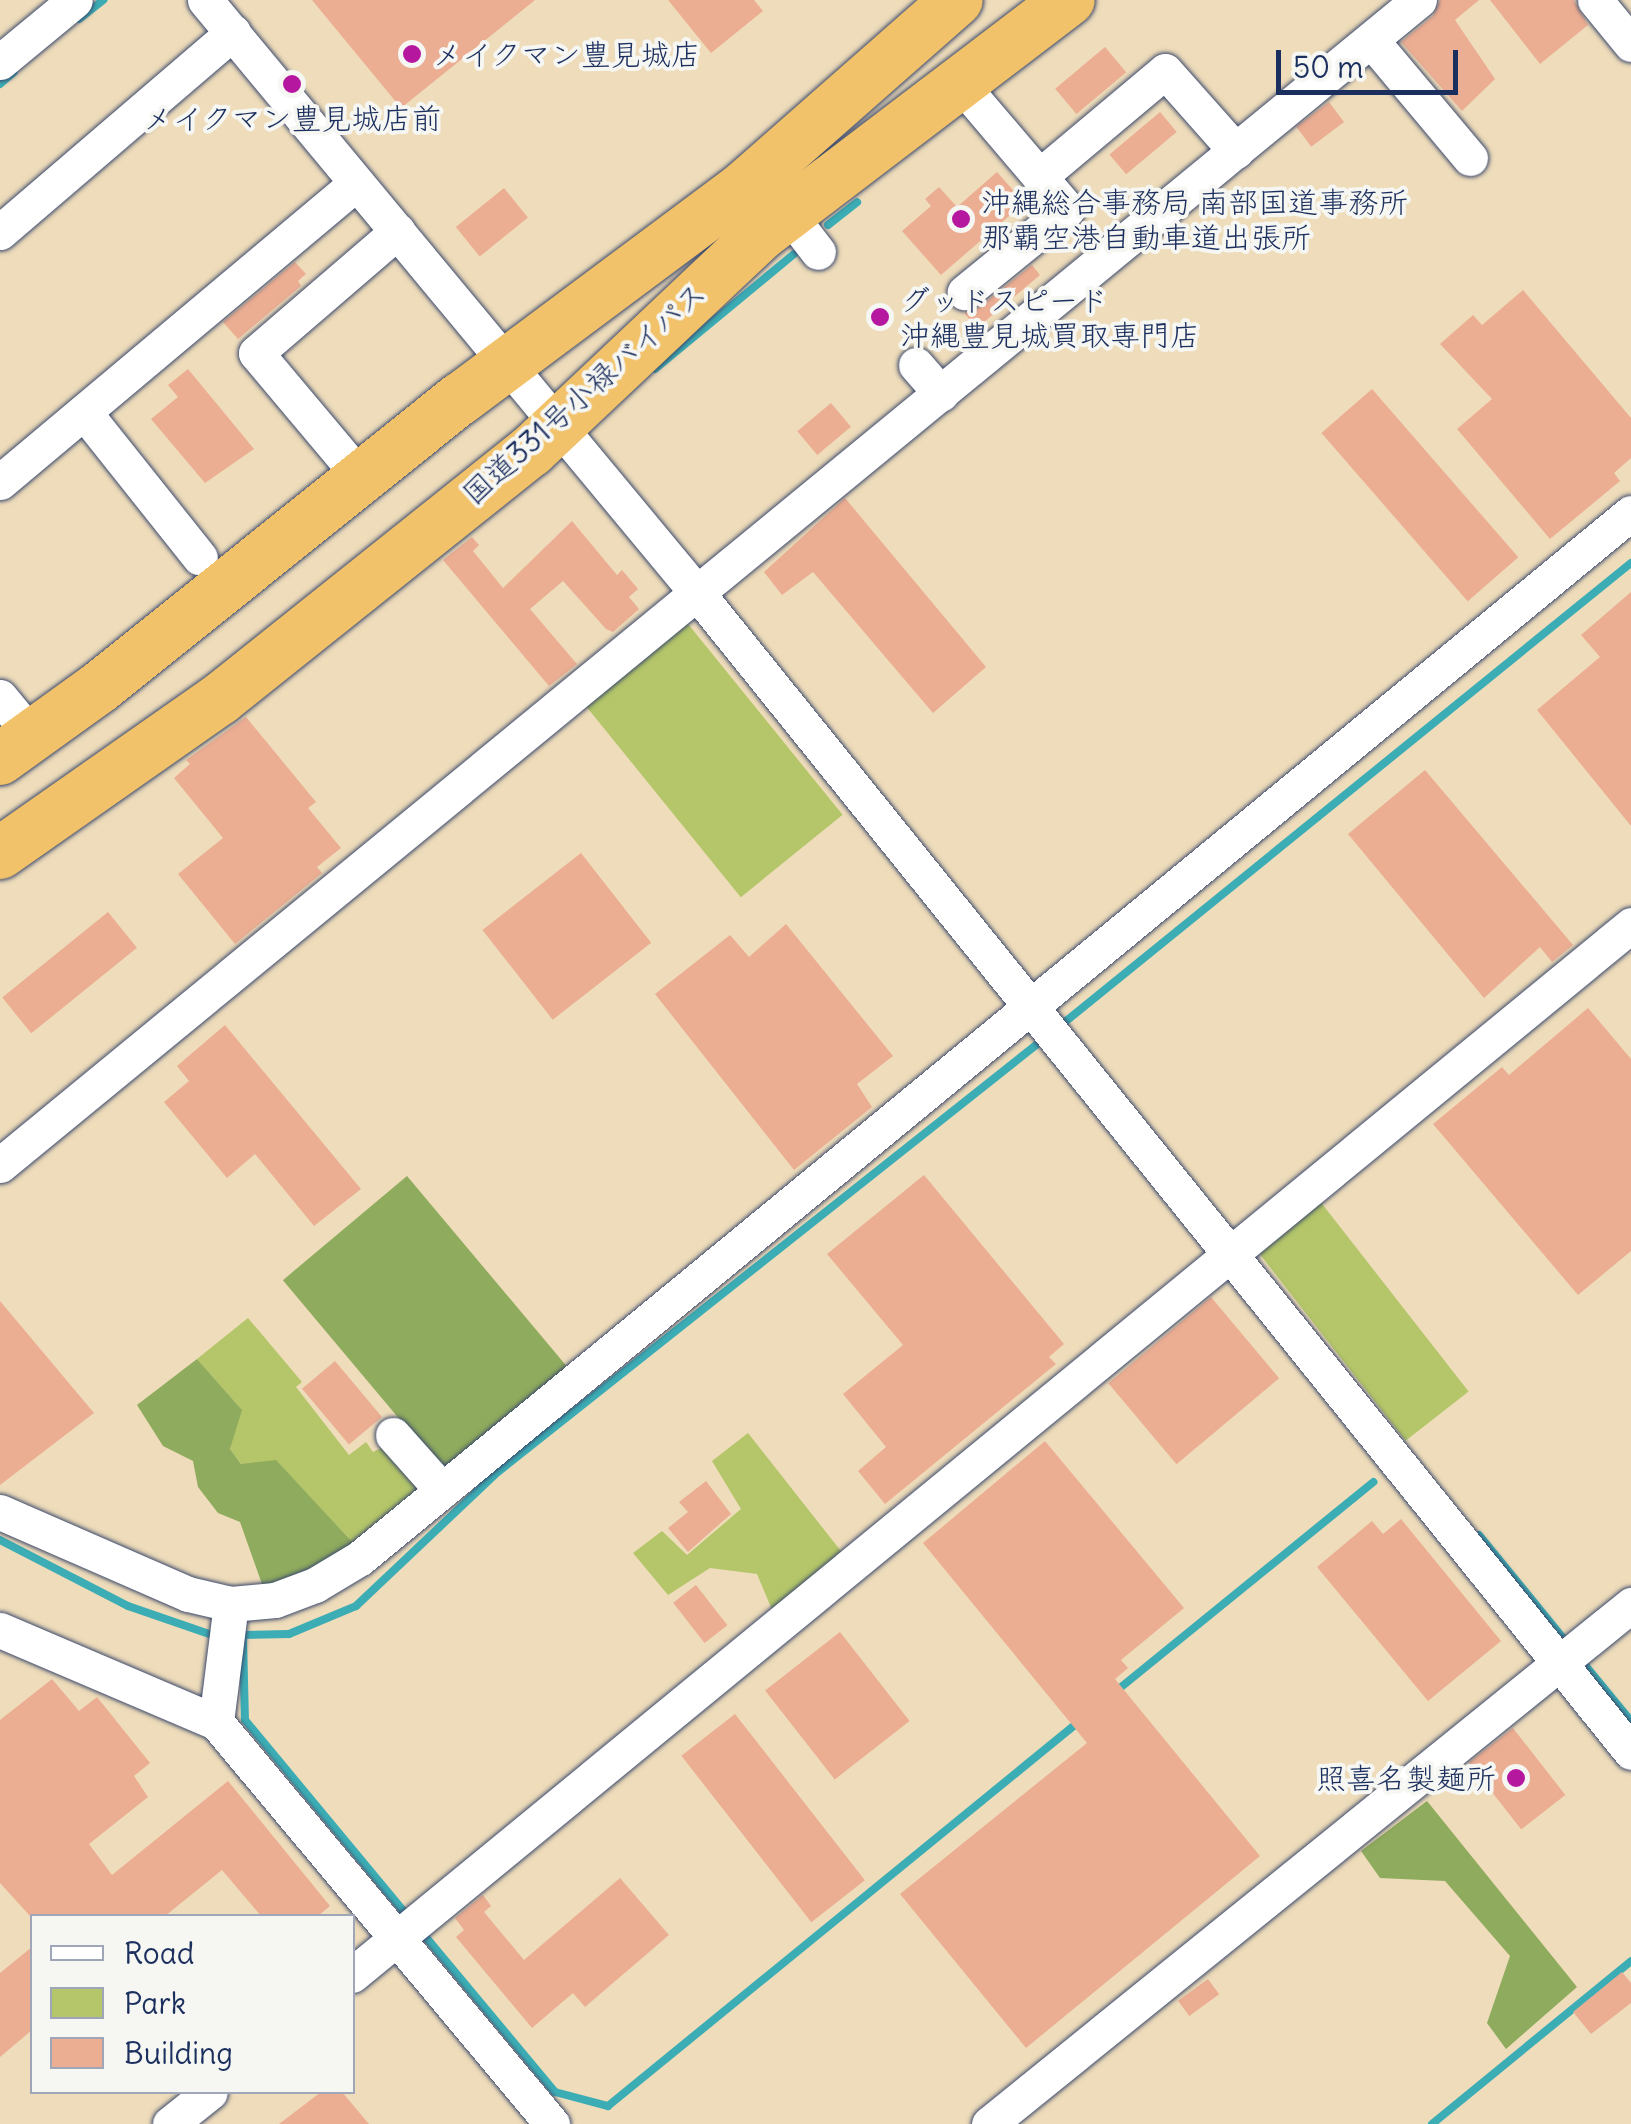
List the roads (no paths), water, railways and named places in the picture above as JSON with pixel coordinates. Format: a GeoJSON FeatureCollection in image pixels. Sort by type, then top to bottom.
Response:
{"type":"FeatureCollection","features":[{"type":"Feature","properties":{"kind":"highway","name":"国道331号小禄バイパス"},"geometry":{"type":"LineString","coordinates":[[16,748],[361,478],[744,187],[957,0]]}},
{"type":"Feature","properties":{"kind":"highway","name":"国道331号小禄バイパス"},"geometry":{"type":"LineString","coordinates":[[0,853],[135,780],[558,426],[691,295],[803,233],[960,82],[1069,0]]}},
{"type":"Feature","properties":{"kind":"street"},"geometry":{"type":"LineString","coordinates":[[0,62],[75,0]]}},
{"type":"Feature","properties":{"kind":"street"},"geometry":{"type":"LineString","coordinates":[[205,0],[698,594],[1631,1752]]}},
{"type":"Feature","properties":{"kind":"street"},"geometry":{"type":"LineString","coordinates":[[0,1165],[1419,0]]}},
{"type":"Feature","properties":{"kind":"street"},"geometry":{"type":"LineString","coordinates":[[1595,0],[1631,44]]}},
{"type":"Feature","properties":{"kind":"street"},"geometry":{"type":"LineString","coordinates":[[0,232],[232,32]]}},
{"type":"Feature","properties":{"kind":"street"},"geometry":{"type":"LineString","coordinates":[[1371,40],[1470,158]]}},
{"type":"Feature","properties":{"kind":"street"},"geometry":{"type":"LineString","coordinates":[[1040,176],[1165,71],[1236,150]]}},
{"type":"Feature","properties":{"kind":"street"},"geometry":{"type":"LineString","coordinates":[[960,82],[1067,209],[965,292]]}},
{"type":"Feature","properties":{"kind":"street"},"geometry":{"type":"LineString","coordinates":[[0,482],[356,182]]}},
{"type":"Feature","properties":{"kind":"street"},"geometry":{"type":"LineString","coordinates":[[361,478],[256,353],[398,231]]}},
{"type":"Feature","properties":{"kind":"street"},"geometry":{"type":"LineString","coordinates":[[916,365],[942,394]]}},
{"type":"Feature","properties":{"kind":"street"},"geometry":{"type":"LineString","coordinates":[[84,412],[200,558]]}},
{"type":"Feature","properties":{"kind":"street"},"geometry":{"type":"LineString","coordinates":[[0,1512],[188,1594],[232,1604],[316,1586],[442,1490],[1631,512]]}},
{"type":"Feature","properties":{"kind":"street"},"geometry":{"type":"LineString","coordinates":[[0,697],[16,748]]}},
{"type":"Feature","properties":{"kind":"street"},"geometry":{"type":"LineString","coordinates":[[355,1973],[1226,1253],[1631,925]]}},
{"type":"Feature","properties":{"kind":"street"},"geometry":{"type":"LineString","coordinates":[[393,1435],[442,1490]]}},
{"type":"Feature","properties":{"kind":"street"},"geometry":{"type":"LineString","coordinates":[[216,1722],[232,1604]]}},
{"type":"Feature","properties":{"kind":"street"},"geometry":{"type":"LineString","coordinates":[[989,2124],[1631,1605]]}},
{"type":"Feature","properties":{"kind":"street"},"geometry":{"type":"LineString","coordinates":[[0,1630],[216,1722],[552,2124]]}},
{"type":"Feature","properties":{"kind":"street"},"geometry":{"type":"LineString","coordinates":[[170,2124],[208,2094]]}},
{"type":"Feature","properties":{"kind":"waterway"},"geometry":{"type":"LineString","coordinates":[[79,19],[103,0]]}},
{"type":"Feature","properties":{"kind":"waterway"},"geometry":{"type":"LineString","coordinates":[[0,84],[14,72]]}},
{"type":"Feature","properties":{"kind":"waterway"},"geometry":{"type":"LineString","coordinates":[[828,225],[857,202]]}},
{"type":"Feature","properties":{"kind":"waterway"},"geometry":{"type":"LineString","coordinates":[[655,369],[794,254]]}},
{"type":"Feature","properties":{"kind":"waterway"},"geometry":{"type":"LineString","coordinates":[[1060,1026],[1631,563]]}},
{"type":"Feature","properties":{"kind":"waterway"},"geometry":{"type":"LineString","coordinates":[[239,1635],[289,1634],[356,1606],[499,1471],[1045,1038]]}},
{"type":"Feature","properties":{"kind":"waterway"},"geometry":{"type":"LineString","coordinates":[[1115,1692],[1373,1482]]}},
{"type":"Feature","properties":{"kind":"waterway"},"geometry":{"type":"LineString","coordinates":[[1479,1535],[1568,1644]]}},
{"type":"Feature","properties":{"kind":"waterway"},"geometry":{"type":"LineString","coordinates":[[0,1540],[128,1606],[215,1636]]}},
{"type":"Feature","properties":{"kind":"waterway"},"geometry":{"type":"LineString","coordinates":[[243,1639],[245,1720],[408,1916]]}},
{"type":"Feature","properties":{"kind":"waterway"},"geometry":{"type":"LineString","coordinates":[[1580,1659],[1631,1721]]}},
{"type":"Feature","properties":{"kind":"waterway"},"geometry":{"type":"LineString","coordinates":[[420,1930],[555,2092],[608,2106],[1081,1720]]}},
{"type":"Feature","properties":{"kind":"waterway"},"geometry":{"type":"LineString","coordinates":[[1432,2124],[1631,1961]]}},
{"type":"Feature","properties":{"kind":"place","name":"メイクマン豊見城店"},"geometry":{"type":"Point","coordinates":[412,54]}},
{"type":"Feature","properties":{"kind":"place","name":"メイクマン豊見城店前"},"geometry":{"type":"Point","coordinates":[292,84]}},
{"type":"Feature","properties":{"kind":"place","name":"沖縄総合事務局 南部国道事務所 那覇空港自動車道出張所"},"geometry":{"type":"Point","coordinates":[961,219]}},
{"type":"Feature","properties":{"kind":"place","name":"グッドスピード 沖縄豊見城買取専門店"},"geometry":{"type":"Point","coordinates":[880,317]}},
{"type":"Feature","properties":{"kind":"place","name":"照喜名製麺所"},"geometry":{"type":"Point","coordinates":[1516,1778]}}]}
